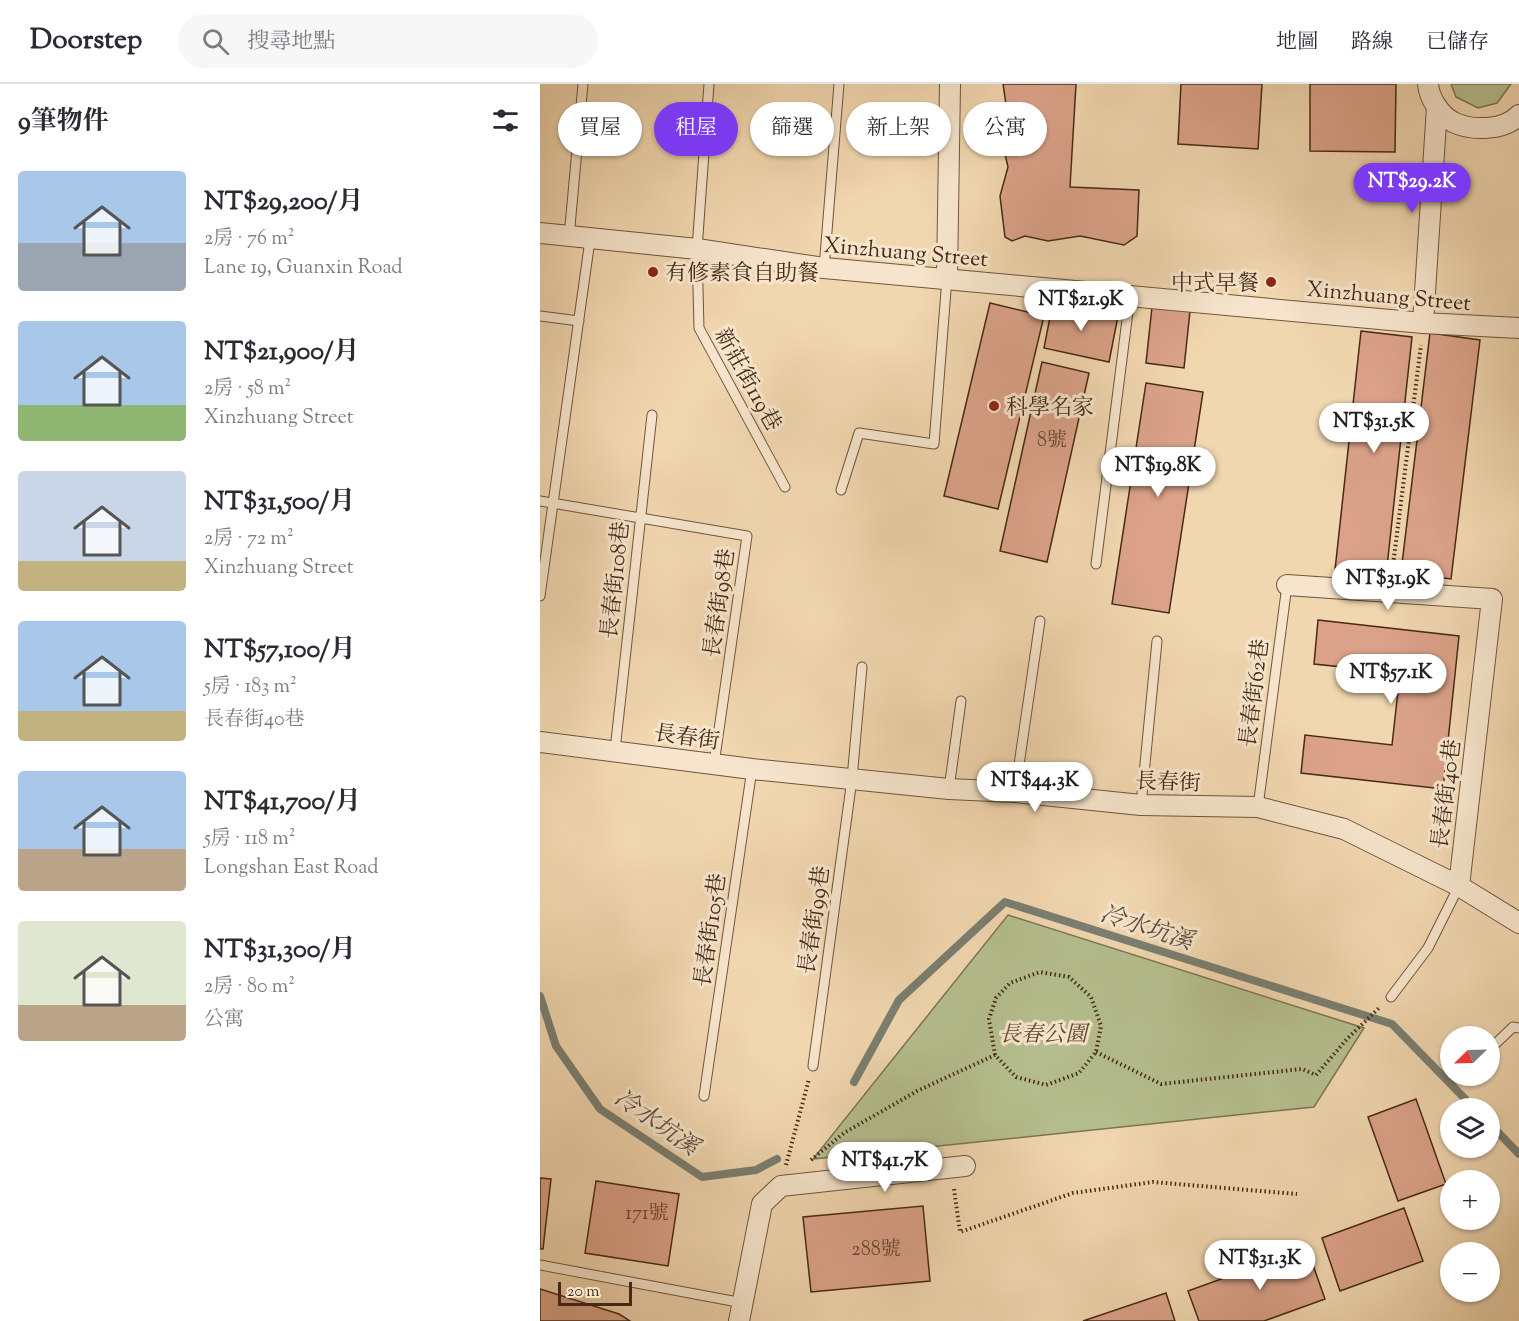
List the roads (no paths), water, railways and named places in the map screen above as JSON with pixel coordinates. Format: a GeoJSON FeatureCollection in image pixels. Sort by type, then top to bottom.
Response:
{"type":"FeatureCollection","features":[{"type":"Feature","properties":{"kind":"street"},"geometry":{"type":"LineString","coordinates":[[947,278],[950,84]]}},
{"type":"Feature","properties":{"kind":"street"},"geometry":{"type":"LineString","coordinates":[[1428,84],[1437,107],[1452,122],[1475,128],[1496,127],[1515,120],[1519,115]]}},
{"type":"Feature","properties":{"kind":"street"},"geometry":{"type":"LineString","coordinates":[[1423,323],[1437,107]]}},
{"type":"Feature","properties":{"kind":"street","name":"Xinzhuang Street"},"geometry":{"type":"LineString","coordinates":[[540,233],[590,240],[697,249],[824,268],[1423,323],[1519,328]]}},
{"type":"Feature","properties":{"kind":"street","name":"長春街40巷"},"geometry":{"type":"LineString","coordinates":[[1287,585],[1492,599],[1459,886]]}},
{"type":"Feature","properties":{"kind":"street","name":"長春街"},"geometry":{"type":"LineString","coordinates":[[540,742],[752,769],[950,789],[1015,792],[1141,805],[1258,807],[1344,829],[1459,886],[1519,923]]}},
{"type":"Feature","properties":{"kind":"street"},"geometry":{"type":"LineString","coordinates":[[741,1312],[762,1203],[781,1186],[958,1166]]}},
{"type":"Feature","properties":{"kind":"lane"},"geometry":{"type":"LineString","coordinates":[[569,237],[583,84]]}},
{"type":"Feature","properties":{"kind":"lane","name":"新莊街119巷"},"geometry":{"type":"LineString","coordinates":[[709,84],[697,249],[699,328],[785,487]]}},
{"type":"Feature","properties":{"kind":"lane"},"geometry":{"type":"LineString","coordinates":[[824,268],[839,84]]}},
{"type":"Feature","properties":{"kind":"lane"},"geometry":{"type":"LineString","coordinates":[[540,596],[590,240]]}},
{"type":"Feature","properties":{"kind":"lane"},"geometry":{"type":"LineString","coordinates":[[841,490],[859,433],[934,444],[947,278]]}},
{"type":"Feature","properties":{"kind":"lane"},"geometry":{"type":"LineString","coordinates":[[1096,564],[1130,296]]}},
{"type":"Feature","properties":{"kind":"lane"},"geometry":{"type":"LineString","coordinates":[[540,316],[579,321]]}},
{"type":"Feature","properties":{"kind":"lane","name":"長春街108巷"},"geometry":{"type":"LineString","coordinates":[[615,750],[652,415]]}},
{"type":"Feature","properties":{"kind":"lane","name":"長春街98巷"},"geometry":{"type":"LineString","coordinates":[[540,501],[747,536],[714,764]]}},
{"type":"Feature","properties":{"kind":"lane","name":"長春街62巷"},"geometry":{"type":"LineString","coordinates":[[1258,807],[1287,585]]}},
{"type":"Feature","properties":{"kind":"lane"},"geometry":{"type":"LineString","coordinates":[[1015,792],[1040,621]]}},
{"type":"Feature","properties":{"kind":"lane"},"geometry":{"type":"LineString","coordinates":[[1141,805],[1157,641]]}},
{"type":"Feature","properties":{"kind":"lane","name":"長春街99巷"},"geometry":{"type":"LineString","coordinates":[[813,1066],[852,779],[862,667]]}},
{"type":"Feature","properties":{"kind":"lane"},"geometry":{"type":"LineString","coordinates":[[950,789],[961,701]]}},
{"type":"Feature","properties":{"kind":"lane","name":"長春街105巷"},"geometry":{"type":"LineString","coordinates":[[704,1096],[752,769]]}},
{"type":"Feature","properties":{"kind":"lane"},"geometry":{"type":"LineString","coordinates":[[1391,997],[1428,948],[1459,886]]}},
{"type":"Feature","properties":{"kind":"lane"},"geometry":{"type":"LineString","coordinates":[[1500,1039],[1513,1027],[1519,1028]]}},
{"type":"Feature","properties":{"kind":"lane"},"geometry":{"type":"LineString","coordinates":[[540,1265],[741,1312]]}},
{"type":"Feature","properties":{"kind":"waterway","name":"冷水坑溪"},"geometry":{"type":"LineString","coordinates":[[854,1082],[899,1000],[1005,902],[1392,1024],[1464,1098]]}},
{"type":"Feature","properties":{"kind":"waterway","name":"冷水坑溪"},"geometry":{"type":"LineString","coordinates":[[540,996],[556,1046],[600,1109],[702,1177],[756,1170],[777,1159]]}},
{"type":"Feature","properties":{"kind":"waterway","name":"冷水坑溪"},"geometry":{"type":"LineString","coordinates":[[1500,1134],[1519,1154]]}},
{"type":"Feature","properties":{"kind":"place","name":"有修素食自助餐"},"geometry":{"type":"Point","coordinates":[653,272]}},
{"type":"Feature","properties":{"kind":"place","name":"中式早餐"},"geometry":{"type":"Point","coordinates":[1271,282]}},
{"type":"Feature","properties":{"kind":"place","name":"科學名家"},"geometry":{"type":"Point","coordinates":[994,406]}},
{"type":"Feature","properties":{"kind":"park label","name":"長春公園"},"geometry":{"type":"Point","coordinates":[1043,1033]}}]}
